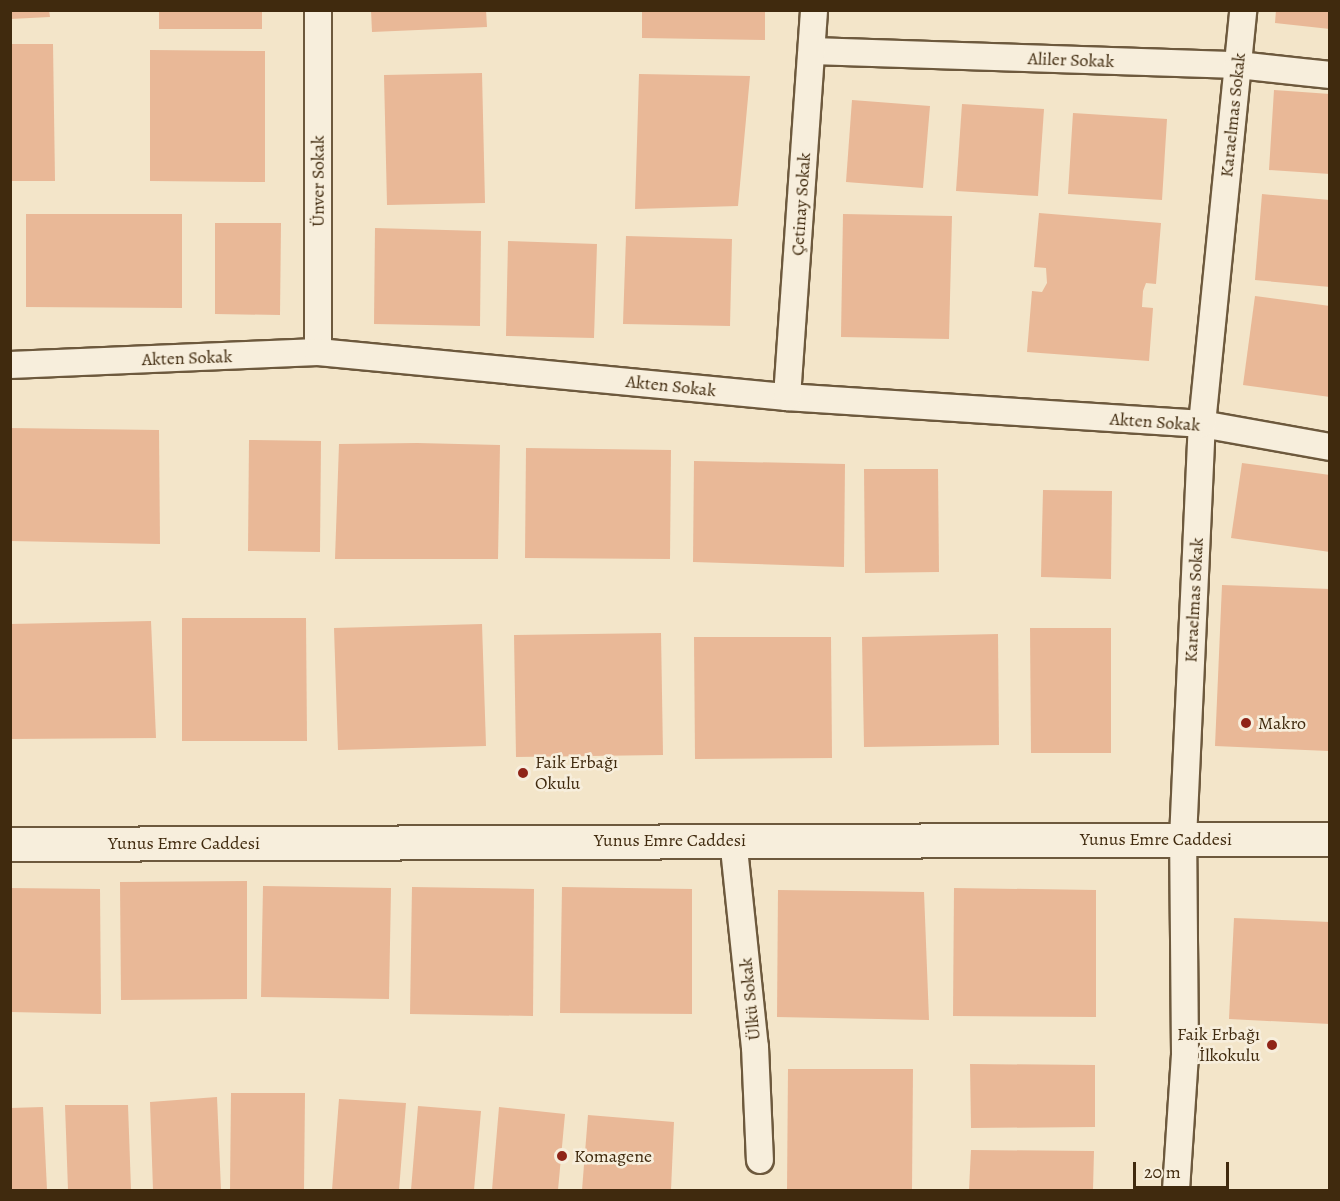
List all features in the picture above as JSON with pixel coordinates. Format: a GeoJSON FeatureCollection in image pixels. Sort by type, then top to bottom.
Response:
{"type":"FeatureCollection","features":[{"type":"Feature","properties":{"kind":"main road","name":"Yunus Emre Caddesi"},"geometry":{"type":"LineString","coordinates":[[10,844],[733,839],[1329,839]]}},
{"type":"Feature","properties":{"kind":"street","name":"Ünver Sokak"},"geometry":{"type":"LineString","coordinates":[[318,10],[318,352]]}},
{"type":"Feature","properties":{"kind":"street","name":"Çetinay Sokak"},"geometry":{"type":"LineString","coordinates":[[787,397],[814,10]]}},
{"type":"Feature","properties":{"kind":"street","name":"Karaelmas Sokak"},"geometry":{"type":"LineString","coordinates":[[1176,1191],[1185,1054],[1183,839],[1202,424],[1243,10]]}},
{"type":"Feature","properties":{"kind":"street","name":"Aliler Sokak"},"geometry":{"type":"LineString","coordinates":[[812,51],[1238,65],[1329,75]]}},
{"type":"Feature","properties":{"kind":"street","name":"Akten Sokak"},"geometry":{"type":"LineString","coordinates":[[10,365],[318,352],[787,397],[1202,424],[1329,447]]}},
{"type":"Feature","properties":{"kind":"street","name":"Ülkü Sokak"},"geometry":{"type":"LineString","coordinates":[[733,839],[755,1047],[760,1160]]}},
{"type":"Feature","properties":{"kind":"building"},"geometry":{"type":"Polygon","coordinates":[[[10,10],[49,10],[50,17],[10,19],[10,10]]]}},
{"type":"Feature","properties":{"kind":"building"},"geometry":{"type":"Polygon","coordinates":[[[159,10],[262,10],[262,29],[159,29],[159,10]]]}},
{"type":"Feature","properties":{"kind":"building"},"geometry":{"type":"Polygon","coordinates":[[[371,10],[486,10],[487,27],[372,32],[371,10]]]}},
{"type":"Feature","properties":{"kind":"building"},"geometry":{"type":"Polygon","coordinates":[[[642,10],[765,10],[765,40],[642,38],[642,10]]]}},
{"type":"Feature","properties":{"kind":"building"},"geometry":{"type":"Polygon","coordinates":[[[1276,10],[1330,10],[1330,29],[1275,23],[1276,10]]]}},
{"type":"Feature","properties":{"kind":"building"},"geometry":{"type":"Polygon","coordinates":[[[10,44],[53,44],[55,181],[10,181],[10,44]]]}},
{"type":"Feature","properties":{"kind":"building"},"geometry":{"type":"Polygon","coordinates":[[[150,50],[265,51],[265,182],[150,181],[150,50]]]}},
{"type":"Feature","properties":{"kind":"building"},"geometry":{"type":"Polygon","coordinates":[[[482,73],[485,203],[387,205],[384,75],[482,73]]]}},
{"type":"Feature","properties":{"kind":"building"},"geometry":{"type":"Polygon","coordinates":[[[639,74],[750,76],[738,206],[635,209],[639,74]]]}},
{"type":"Feature","properties":{"kind":"building"},"geometry":{"type":"Polygon","coordinates":[[[1274,90],[1330,94],[1330,174],[1269,170],[1274,90]]]}},
{"type":"Feature","properties":{"kind":"building"},"geometry":{"type":"Polygon","coordinates":[[[852,100],[930,106],[923,188],[846,182],[852,100]]]}},
{"type":"Feature","properties":{"kind":"building"},"geometry":{"type":"Polygon","coordinates":[[[962,104],[1044,109],[1038,196],[956,191],[962,104]]]}},
{"type":"Feature","properties":{"kind":"building"},"geometry":{"type":"Polygon","coordinates":[[[1073,113],[1167,119],[1162,200],[1068,194],[1073,113]]]}},
{"type":"Feature","properties":{"kind":"building"},"geometry":{"type":"Polygon","coordinates":[[[1262,194],[1330,200],[1330,287],[1255,280],[1262,194]]]}},
{"type":"Feature","properties":{"kind":"building"},"geometry":{"type":"Polygon","coordinates":[[[1039,213],[1161,223],[1156,284],[1146,283],[1143,291],[1142,307],[1153,308],[1149,361],[1027,352],[1032,291],[1042,292],[1047,283],[1046,268],[1034,267],[1039,213]]]}},
{"type":"Feature","properties":{"kind":"building"},"geometry":{"type":"Polygon","coordinates":[[[26,214],[182,214],[182,308],[26,307],[26,214]]]}},
{"type":"Feature","properties":{"kind":"building"},"geometry":{"type":"Polygon","coordinates":[[[843,214],[952,216],[949,339],[841,337],[843,214]]]}},
{"type":"Feature","properties":{"kind":"building"},"geometry":{"type":"Polygon","coordinates":[[[215,223],[281,223],[280,315],[215,314],[215,223]]]}},
{"type":"Feature","properties":{"kind":"building"},"geometry":{"type":"Polygon","coordinates":[[[375,228],[481,231],[480,326],[374,324],[375,228]]]}},
{"type":"Feature","properties":{"kind":"building"},"geometry":{"type":"Polygon","coordinates":[[[626,236],[732,239],[730,326],[623,324],[626,236]]]}},
{"type":"Feature","properties":{"kind":"building"},"geometry":{"type":"Polygon","coordinates":[[[508,241],[597,244],[594,338],[506,336],[508,241]]]}},
{"type":"Feature","properties":{"kind":"building"},"geometry":{"type":"Polygon","coordinates":[[[1255,296],[1330,306],[1330,397],[1243,385],[1255,296]]]}},
{"type":"Feature","properties":{"kind":"building"},"geometry":{"type":"Polygon","coordinates":[[[10,428],[159,430],[160,544],[10,541],[10,428]]]}},
{"type":"Feature","properties":{"kind":"building"},"geometry":{"type":"Polygon","coordinates":[[[249,440],[321,441],[320,552],[248,551],[249,440]]]}},
{"type":"Feature","properties":{"kind":"building"},"geometry":{"type":"Polygon","coordinates":[[[339,444],[500,445],[498,559],[335,559],[339,444]]]}},
{"type":"Feature","properties":{"kind":"building"},"geometry":{"type":"Polygon","coordinates":[[[526,448],[671,450],[670,559],[525,558],[526,448]]]}},
{"type":"Feature","properties":{"kind":"building"},"geometry":{"type":"Polygon","coordinates":[[[694,461],[845,464],[844,567],[693,562],[694,461]]]}},
{"type":"Feature","properties":{"kind":"building"},"geometry":{"type":"Polygon","coordinates":[[[1242,463],[1330,475],[1330,552],[1231,538],[1242,463]]]}},
{"type":"Feature","properties":{"kind":"building"},"geometry":{"type":"Polygon","coordinates":[[[864,469],[938,469],[939,572],[865,573],[864,469]]]}},
{"type":"Feature","properties":{"kind":"building"},"geometry":{"type":"Polygon","coordinates":[[[1043,490],[1112,491],[1111,579],[1041,577],[1043,490]]]}},
{"type":"Feature","properties":{"kind":"building"},"geometry":{"type":"Polygon","coordinates":[[[1222,585],[1330,589],[1329,751],[1215,746],[1222,585]]]}},
{"type":"Feature","properties":{"kind":"building"},"geometry":{"type":"Polygon","coordinates":[[[182,618],[306,618],[307,741],[182,741],[182,618]]]}},
{"type":"Feature","properties":{"kind":"building"},"geometry":{"type":"Polygon","coordinates":[[[151,621],[156,738],[10,739],[10,624],[151,621]]]}},
{"type":"Feature","properties":{"kind":"building"},"geometry":{"type":"Polygon","coordinates":[[[482,624],[486,746],[338,750],[334,628],[482,624]]]}},
{"type":"Feature","properties":{"kind":"building"},"geometry":{"type":"Polygon","coordinates":[[[1030,628],[1111,628],[1111,753],[1031,753],[1030,628]]]}},
{"type":"Feature","properties":{"kind":"building"},"geometry":{"type":"Polygon","coordinates":[[[661,633],[663,755],[516,757],[514,635],[661,633]]]}},
{"type":"Feature","properties":{"kind":"building"},"geometry":{"type":"Polygon","coordinates":[[[998,634],[999,745],[864,747],[862,637],[998,634]]]}},
{"type":"Feature","properties":{"kind":"building"},"geometry":{"type":"Polygon","coordinates":[[[694,637],[831,637],[832,758],[695,759],[694,637]]]}},
{"type":"Feature","properties":{"kind":"building"},"geometry":{"type":"Polygon","coordinates":[[[247,881],[247,999],[121,1000],[120,882],[247,881]]]}},
{"type":"Feature","properties":{"kind":"building"},"geometry":{"type":"Polygon","coordinates":[[[263,886],[391,888],[389,999],[261,997],[263,886]]]}},
{"type":"Feature","properties":{"kind":"building"},"geometry":{"type":"Polygon","coordinates":[[[412,887],[534,889],[533,1016],[410,1014],[412,887]]]}},
{"type":"Feature","properties":{"kind":"building"},"geometry":{"type":"Polygon","coordinates":[[[562,887],[692,889],[692,1014],[560,1013],[562,887]]]}},
{"type":"Feature","properties":{"kind":"building"},"geometry":{"type":"Polygon","coordinates":[[[10,888],[100,889],[101,1014],[10,1012],[10,888]]]}},
{"type":"Feature","properties":{"kind":"building"},"geometry":{"type":"Polygon","coordinates":[[[954,888],[1096,890],[1096,1017],[953,1016],[954,888]]]}},
{"type":"Feature","properties":{"kind":"building"},"geometry":{"type":"Polygon","coordinates":[[[778,890],[924,892],[929,1020],[777,1017],[778,890]]]}},
{"type":"Feature","properties":{"kind":"building"},"geometry":{"type":"Polygon","coordinates":[[[1234,918],[1330,922],[1330,1024],[1229,1019],[1234,918]]]}},
{"type":"Feature","properties":{"kind":"building"},"geometry":{"type":"Polygon","coordinates":[[[970,1064],[1095,1065],[1095,1127],[971,1128],[970,1064]]]}},
{"type":"Feature","properties":{"kind":"building"},"geometry":{"type":"Polygon","coordinates":[[[788,1069],[913,1069],[912,1190],[787,1190],[788,1069]]]}},
{"type":"Feature","properties":{"kind":"building"},"geometry":{"type":"Polygon","coordinates":[[[231,1093],[305,1093],[304,1190],[230,1190],[231,1093]]]}},
{"type":"Feature","properties":{"kind":"building"},"geometry":{"type":"Polygon","coordinates":[[[217,1097],[221,1190],[153,1190],[150,1102],[217,1097]]]}},
{"type":"Feature","properties":{"kind":"building"},"geometry":{"type":"Polygon","coordinates":[[[339,1099],[406,1103],[399,1190],[332,1190],[339,1099]]]}},
{"type":"Feature","properties":{"kind":"building"},"geometry":{"type":"Polygon","coordinates":[[[65,1105],[128,1105],[131,1190],[68,1190],[65,1105]]]}},
{"type":"Feature","properties":{"kind":"building"},"geometry":{"type":"Polygon","coordinates":[[[418,1106],[481,1111],[474,1190],[411,1190],[418,1106]]]}},
{"type":"Feature","properties":{"kind":"building"},"geometry":{"type":"Polygon","coordinates":[[[43,1107],[47,1190],[10,1190],[10,1108],[43,1107]]]}},
{"type":"Feature","properties":{"kind":"building"},"geometry":{"type":"Polygon","coordinates":[[[499,1107],[565,1114],[558,1190],[492,1190],[499,1107]]]}},
{"type":"Feature","properties":{"kind":"building"},"geometry":{"type":"Polygon","coordinates":[[[588,1115],[674,1122],[671,1190],[582,1190],[588,1115]]]}},
{"type":"Feature","properties":{"kind":"building"},"geometry":{"type":"Polygon","coordinates":[[[971,1150],[1094,1151],[1093,1190],[969,1190],[971,1150]]]}},
{"type":"Feature","properties":{"kind":"place","name":"Makro"},"geometry":{"type":"Point","coordinates":[1246,723]}},
{"type":"Feature","properties":{"kind":"place","name":"Faik Erbağı Okulu"},"geometry":{"type":"Point","coordinates":[523,773]}},
{"type":"Feature","properties":{"kind":"place","name":"Faik Erbağı İlkokulu"},"geometry":{"type":"Point","coordinates":[1272,1045]}},
{"type":"Feature","properties":{"kind":"place","name":"Komagene"},"geometry":{"type":"Point","coordinates":[562,1156]}}]}
